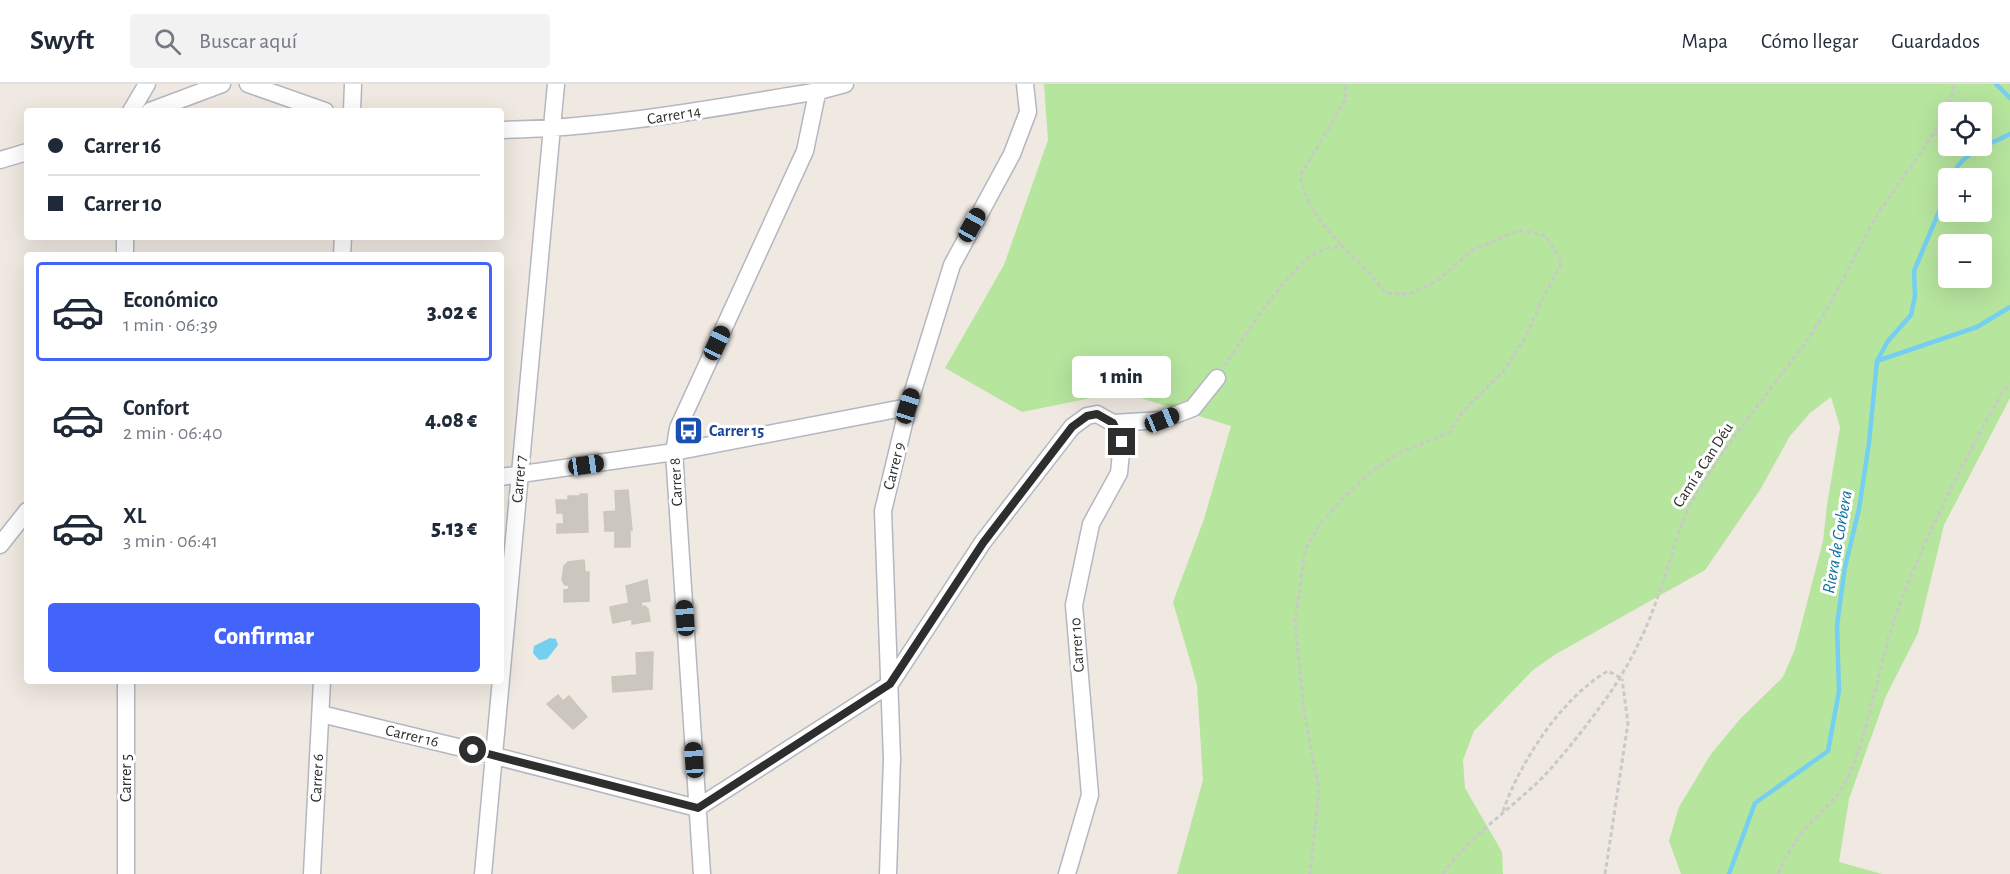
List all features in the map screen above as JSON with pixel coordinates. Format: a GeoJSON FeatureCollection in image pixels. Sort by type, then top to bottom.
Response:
{"type":"FeatureCollection","features":[{"type":"Feature","properties":{"kind":"street"},"geometry":{"type":"LineString","coordinates":[[133,108],[147,84]]}},
{"type":"Feature","properties":{"kind":"street"},"geometry":{"type":"LineString","coordinates":[[158,108],[222,84]]}},
{"type":"Feature","properties":{"kind":"street"},"geometry":{"type":"LineString","coordinates":[[248,84],[316,108]]}},
{"type":"Feature","properties":{"kind":"street"},"geometry":{"type":"LineString","coordinates":[[352,108],[353,84]]}},
{"type":"Feature","properties":{"kind":"street","name":"Carrer 7"},"geometry":{"type":"LineString","coordinates":[[504,654],[556,84]]}},
{"type":"Feature","properties":{"kind":"street","name":"Carrer 14"},"geometry":{"type":"LineString","coordinates":[[504,130],[627,123],[845,84]]}},
{"type":"Feature","properties":{"kind":"street","name":"Carrer 9"},"geometry":{"type":"LineString","coordinates":[[888,874],[892,759],[883,511],[908,406],[952,265],[1012,154],[1028,112],[1025,84]]}},
{"type":"Feature","properties":{"kind":"street","name":"Carrer 8"},"geometry":{"type":"LineString","coordinates":[[702,874],[674,452],[678,428],[805,151],[819,88]]}},
{"type":"Feature","properties":{"kind":"street"},"geometry":{"type":"LineString","coordinates":[[0,160],[24,153]]}},
{"type":"Feature","properties":{"kind":"street"},"geometry":{"type":"LineString","coordinates":[[698,808],[890,684],[983,543],[1072,427],[1087,416],[1097,414],[1113,423],[1162,420],[1193,408],[1217,378]]}},
{"type":"Feature","properties":{"kind":"street"},"geometry":{"type":"LineString","coordinates":[[504,477],[674,452],[908,406]]}},
{"type":"Feature","properties":{"kind":"street","name":"Carrer 10"},"geometry":{"type":"LineString","coordinates":[[1067,874],[1090,795],[1074,605],[1091,524],[1119,473],[1122,442],[1113,423]]}},
{"type":"Feature","properties":{"kind":"street"},"geometry":{"type":"LineString","coordinates":[[0,545],[24,515]]}},
{"type":"Feature","properties":{"kind":"street","name":"Carrer 5"},"geometry":{"type":"LineString","coordinates":[[126,684],[126,874]]}},
{"type":"Feature","properties":{"kind":"street","name":"Carrer 6"},"geometry":{"type":"LineString","coordinates":[[312,874],[322,684]]}},
{"type":"Feature","properties":{"kind":"street","name":"Carrer 7"},"geometry":{"type":"LineString","coordinates":[[483,874],[501,684]]}},
{"type":"Feature","properties":{"kind":"street","name":"Carrer 16"},"geometry":{"type":"LineString","coordinates":[[321,714],[698,808]]}},
{"type":"Feature","properties":{"kind":"path"},"geometry":{"type":"LineString","coordinates":[[1310,874],[1319,791],[1304,712],[1295,622],[1305,550],[1321,523],[1334,507],[1371,471],[1405,450],[1449,433],[1463,411],[1497,378],[1526,336],[1562,262],[1546,236],[1519,230],[1473,250],[1438,280],[1410,294],[1385,293],[1367,270],[1341,246],[1315,216],[1304,197],[1300,176],[1346,99],[1345,84]]}},
{"type":"Feature","properties":{"kind":"path","name":"Camí a Can Déu"},"geometry":{"type":"LineString","coordinates":[[1443,874],[1461,852],[1545,775],[1578,737],[1621,678],[1646,629],[1684,514],[1718,460],[1811,334],[1834,298],[1875,219],[1930,138],[1953,96],[1954,84]]}},
{"type":"Feature","properties":{"kind":"path"},"geometry":{"type":"LineString","coordinates":[[1217,378],[1261,312],[1308,258],[1335,246],[1341,246]]}},
{"type":"Feature","properties":{"kind":"path"},"geometry":{"type":"LineString","coordinates":[[1778,874],[1786,855],[1804,830],[1845,784],[1863,734],[1897,613],[1929,532],[2001,394],[2010,384]]}},
{"type":"Feature","properties":{"kind":"path"},"geometry":{"type":"LineString","coordinates":[[1503,812],[1512,785],[1527,760],[1574,698],[1598,676],[1608,671],[1621,678],[1628,723],[1605,874]]}},
{"type":"Feature","properties":{"kind":"green space"},"geometry":{"type":"Polygon","coordinates":[[[1044,84],[2010,84],[2010,398],[1944,525],[1918,633],[1886,696],[1849,799],[1839,862],[1882,874],[1681,874],[1669,841],[1679,807],[1711,754],[1740,719],[1783,677],[1795,649],[1823,541],[1840,427],[1831,397],[1810,413],[1790,436],[1760,490],[1705,570],[1556,654],[1533,670],[1474,731],[1463,760],[1465,788],[1502,852],[1503,874],[1177,874],[1203,780],[1197,685],[1173,602],[1204,519],[1231,426],[1121,392],[1022,412],[945,368],[1004,265],[1048,140],[1044,84]]]}},
{"type":"Feature","properties":{"kind":"water"},"geometry":{"type":"Polygon","coordinates":[[[550,638],[556,639],[558,645],[547,659],[539,660],[533,653],[534,646],[550,638]]]}},
{"type":"Feature","properties":{"kind":"building"},"geometry":{"type":"Polygon","coordinates":[[[628,490],[632,530],[630,530],[630,547],[615,547],[615,531],[605,531],[604,512],[616,511],[615,491],[628,490]]]}},
{"type":"Feature","properties":{"kind":"building"},"geometry":{"type":"Polygon","coordinates":[[[580,494],[587,494],[588,532],[557,533],[557,524],[564,524],[563,513],[557,513],[556,500],[568,500],[568,496],[580,496],[580,494]]]}},
{"type":"Feature","properties":{"kind":"building"},"geometry":{"type":"Polygon","coordinates":[[[584,560],[585,572],[589,572],[589,601],[564,602],[564,590],[569,589],[569,585],[565,585],[562,580],[564,566],[568,562],[584,560]]]}},
{"type":"Feature","properties":{"kind":"building"},"geometry":{"type":"Polygon","coordinates":[[[647,580],[650,601],[641,602],[642,607],[645,606],[648,609],[650,621],[632,624],[632,619],[613,623],[610,607],[629,603],[626,586],[647,580]]]}},
{"type":"Feature","properties":{"kind":"building"},"geometry":{"type":"Polygon","coordinates":[[[653,652],[652,689],[613,692],[612,677],[637,675],[636,653],[653,652]]]}},
{"type":"Feature","properties":{"kind":"building"},"geometry":{"type":"Polygon","coordinates":[[[558,695],[563,701],[569,696],[587,717],[573,729],[547,704],[558,695]]]}},
{"type":"Feature","properties":{"kind":"waterway","name":"Riera de Corbera"},"geometry":{"type":"LineString","coordinates":[[1996,84],[2010,98]]}},
{"type":"Feature","properties":{"kind":"waterway","name":"Riera de Corbera"},"geometry":{"type":"LineString","coordinates":[[1957,168],[1968,156],[2010,134]]}},
{"type":"Feature","properties":{"kind":"waterway","name":"Riera de Corbera"},"geometry":{"type":"LineString","coordinates":[[1729,874],[1755,803],[1828,751],[1839,691],[1837,625],[1845,567],[1859,509],[1869,443],[1877,361],[1888,341],[1911,315],[1915,296],[1914,271],[1938,214]]}},
{"type":"Feature","properties":{"kind":"waterway"},"geometry":{"type":"LineString","coordinates":[[1877,361],[1977,327],[2010,307]]}},
{"type":"Feature","properties":{"kind":"place","name":"Carrer 15"},"geometry":{"type":"Point","coordinates":[688,431]}},
{"type":"Feature","properties":{"kind":"route"},"geometry":{"type":"LineString","coordinates":[[473,750],[698,808],[890,684],[983,543],[1072,427],[1087,416],[1097,414],[1113,423],[1122,442]]}}]}
